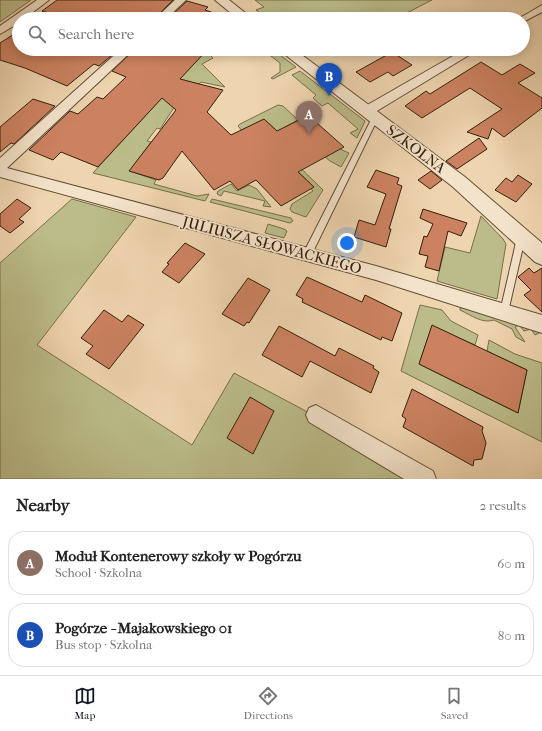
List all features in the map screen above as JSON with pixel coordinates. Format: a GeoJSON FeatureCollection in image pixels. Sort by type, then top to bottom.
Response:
{"type":"FeatureCollection","features":[{"type":"Feature","properties":{"kind":"street"},"geometry":{"type":"LineString","coordinates":[[27,12],[44,0]]}},
{"type":"Feature","properties":{"kind":"street"},"geometry":{"type":"LineString","coordinates":[[168,12],[181,0]]}},
{"type":"Feature","properties":{"kind":"street"},"geometry":{"type":"LineString","coordinates":[[221,0],[237,12]]}},
{"type":"Feature","properties":{"kind":"street"},"geometry":{"type":"LineString","coordinates":[[530,15],[542,8]]}},
{"type":"Feature","properties":{"kind":"street"},"geometry":{"type":"LineString","coordinates":[[0,31],[12,23]]}},
{"type":"Feature","properties":{"kind":"street"},"geometry":{"type":"LineString","coordinates":[[0,166],[120,56]]}},
{"type":"Feature","properties":{"kind":"street","name":"SZKOLNA"},"geometry":{"type":"LineString","coordinates":[[294,56],[465,186],[542,256]]}},
{"type":"Feature","properties":{"kind":"street"},"geometry":{"type":"LineString","coordinates":[[371,114],[462,56]]}},
{"type":"Feature","properties":{"kind":"street","name":"JULIUSZA SŁOWACKIEGO"},"geometry":{"type":"LineString","coordinates":[[0,172],[376,273],[542,324]]}},
{"type":"Feature","properties":{"kind":"street"},"geometry":{"type":"LineString","coordinates":[[316,415],[425,479]]}},
{"type":"Feature","properties":{"kind":"lane"},"geometry":{"type":"LineString","coordinates":[[307,255],[371,114]]}},
{"type":"Feature","properties":{"kind":"lane"},"geometry":{"type":"LineString","coordinates":[[504,312],[519,248],[520,235]]}},
{"type":"Feature","properties":{"kind":"green space"},"geometry":{"type":"Polygon","coordinates":[[[0,0],[31,0],[12,12],[0,22],[0,0]]]}},
{"type":"Feature","properties":{"kind":"green space"},"geometry":{"type":"Polygon","coordinates":[[[255,0],[432,0],[409,12],[259,12],[256,10],[264,7],[255,0]]]}},
{"type":"Feature","properties":{"kind":"green space"},"geometry":{"type":"Polygon","coordinates":[[[200,56],[211,56],[213,58],[202,64],[225,87],[201,82],[175,106],[160,129],[157,128],[147,141],[151,142],[130,171],[156,180],[154,184],[197,196],[209,194],[205,201],[93,173],[200,56]]]}},
{"type":"Feature","properties":{"kind":"green space"},"geometry":{"type":"Polygon","coordinates":[[[271,56],[281,56],[296,67],[273,79],[271,78],[280,72],[280,63],[271,56]]]}},
{"type":"Feature","properties":{"kind":"green space"},"geometry":{"type":"Polygon","coordinates":[[[300,71],[365,121],[357,138],[350,133],[358,129],[328,103],[322,106],[313,98],[316,95],[292,75],[300,71]]]}},
{"type":"Feature","properties":{"kind":"green space"},"geometry":{"type":"Polygon","coordinates":[[[278,105],[283,106],[298,120],[285,127],[293,135],[272,146],[277,131],[266,121],[243,132],[238,126],[240,124],[278,105]]]}},
{"type":"Feature","properties":{"kind":"green space"},"geometry":{"type":"Polygon","coordinates":[[[280,148],[323,190],[306,217],[292,212],[290,209],[292,204],[313,191],[311,189],[314,187],[277,151],[280,148]]]}},
{"type":"Feature","properties":{"kind":"green space"},"geometry":{"type":"Polygon","coordinates":[[[340,149],[349,153],[341,167],[325,157],[340,149]]]}},
{"type":"Feature","properties":{"kind":"green space"},"geometry":{"type":"Polygon","coordinates":[[[231,184],[237,191],[249,185],[257,189],[271,207],[263,206],[265,201],[224,191],[221,196],[217,194],[218,191],[231,184]]]}},
{"type":"Feature","properties":{"kind":"green space"},"geometry":{"type":"Polygon","coordinates":[[[72,199],[136,217],[37,345],[192,445],[234,373],[302,409],[415,479],[0,479],[0,263],[72,199]]]}},
{"type":"Feature","properties":{"kind":"green space"},"geometry":{"type":"Polygon","coordinates":[[[212,199],[291,218],[293,221],[290,223],[210,202],[212,199]]]}},
{"type":"Feature","properties":{"kind":"green space"},"geometry":{"type":"Polygon","coordinates":[[[481,216],[506,244],[497,299],[437,281],[445,247],[470,253],[481,216]]]}},
{"type":"Feature","properties":{"kind":"green space"},"geometry":{"type":"Polygon","coordinates":[[[268,224],[287,231],[284,238],[265,233],[268,224]]]}},
{"type":"Feature","properties":{"kind":"green space"},"geometry":{"type":"Polygon","coordinates":[[[420,305],[442,310],[451,321],[478,335],[475,345],[432,326],[419,364],[467,388],[469,383],[477,387],[475,392],[518,413],[527,370],[487,351],[489,340],[515,354],[542,363],[542,442],[401,371],[420,305]]]}},
{"type":"Feature","properties":{"kind":"green space"},"geometry":{"type":"Polygon","coordinates":[[[464,307],[542,331],[542,333],[541,332],[535,335],[531,329],[524,331],[519,325],[515,327],[525,342],[516,337],[512,329],[494,320],[481,320],[460,310],[460,308],[464,307]]]}},
{"type":"Feature","properties":{"kind":"building"},"geometry":{"type":"Polygon","coordinates":[[[57,0],[173,0],[161,12],[42,11],[57,0]]]}},
{"type":"Feature","properties":{"kind":"building"},"geometry":{"type":"Polygon","coordinates":[[[187,1],[208,7],[205,10],[211,12],[175,12],[187,1]]]}},
{"type":"Feature","properties":{"kind":"building"},"geometry":{"type":"Polygon","coordinates":[[[12,35],[12,56],[111,56],[99,66],[94,64],[67,86],[25,68],[0,60],[0,43],[12,35]]]}},
{"type":"Feature","properties":{"kind":"building"},"geometry":{"type":"Polygon","coordinates":[[[128,56],[201,56],[180,79],[223,90],[207,112],[231,135],[264,119],[277,131],[307,116],[344,147],[298,172],[314,187],[281,206],[256,180],[238,190],[230,181],[214,190],[182,151],[163,178],[159,180],[129,171],[176,110],[162,98],[98,167],[61,152],[53,160],[29,150],[70,111],[78,114],[97,97],[103,99],[126,77],[112,71],[128,56]]]}},
{"type":"Feature","properties":{"kind":"building"},"geometry":{"type":"Polygon","coordinates":[[[385,56],[398,56],[412,65],[393,76],[388,72],[370,82],[356,72],[385,56]]]}},
{"type":"Feature","properties":{"kind":"building"},"geometry":{"type":"Polygon","coordinates":[[[481,62],[502,75],[520,64],[535,73],[518,83],[542,98],[542,108],[504,137],[492,128],[488,139],[467,132],[502,109],[470,88],[422,118],[405,106],[426,91],[430,94],[481,62]]]}},
{"type":"Feature","properties":{"kind":"building"},"geometry":{"type":"Polygon","coordinates":[[[33,99],[55,106],[14,144],[11,143],[0,152],[0,127],[33,99]]]}},
{"type":"Feature","properties":{"kind":"building"},"geometry":{"type":"Polygon","coordinates":[[[479,138],[487,149],[457,169],[446,161],[479,138]]]}},
{"type":"Feature","properties":{"kind":"building"},"geometry":{"type":"Polygon","coordinates":[[[376,170],[399,178],[397,184],[402,186],[389,229],[391,229],[386,247],[354,237],[359,220],[375,225],[386,194],[367,187],[376,170]]]}},
{"type":"Feature","properties":{"kind":"building"},"geometry":{"type":"Polygon","coordinates":[[[431,171],[442,180],[430,189],[418,180],[431,171]]]}},
{"type":"Feature","properties":{"kind":"building"},"geometry":{"type":"Polygon","coordinates":[[[518,175],[532,184],[516,202],[495,190],[506,178],[512,182],[518,175]]]}},
{"type":"Feature","properties":{"kind":"building"},"geometry":{"type":"Polygon","coordinates":[[[17,199],[31,208],[19,219],[24,222],[10,233],[0,226],[0,214],[17,199]]]}},
{"type":"Feature","properties":{"kind":"building"},"geometry":{"type":"Polygon","coordinates":[[[423,209],[467,223],[461,236],[448,231],[439,271],[425,267],[428,256],[419,254],[424,236],[427,237],[433,224],[420,218],[423,209]]]}},
{"type":"Feature","properties":{"kind":"building"},"geometry":{"type":"Polygon","coordinates":[[[185,243],[205,254],[179,283],[162,272],[169,264],[167,263],[185,243]]]}},
{"type":"Feature","properties":{"kind":"building"},"geometry":{"type":"Polygon","coordinates":[[[529,268],[534,273],[542,268],[542,312],[524,295],[531,290],[518,277],[529,268]]]}},
{"type":"Feature","properties":{"kind":"building"},"geometry":{"type":"Polygon","coordinates":[[[307,277],[362,302],[365,295],[402,313],[392,341],[382,337],[381,340],[302,302],[303,299],[296,295],[307,277]]]}},
{"type":"Feature","properties":{"kind":"building"},"geometry":{"type":"Polygon","coordinates":[[[248,278],[270,290],[249,323],[247,322],[244,326],[222,314],[248,278]]]}},
{"type":"Feature","properties":{"kind":"building"},"geometry":{"type":"Polygon","coordinates":[[[104,310],[122,322],[128,315],[144,325],[109,369],[86,354],[93,346],[81,338],[104,310]]]}},
{"type":"Feature","properties":{"kind":"building"},"geometry":{"type":"Polygon","coordinates":[[[432,325],[527,370],[518,413],[419,364],[432,325]]]}},
{"type":"Feature","properties":{"kind":"building"},"geometry":{"type":"Polygon","coordinates":[[[279,326],[335,356],[339,348],[374,366],[373,368],[379,372],[371,393],[310,361],[302,377],[262,355],[279,326]]]}},
{"type":"Feature","properties":{"kind":"building"},"geometry":{"type":"Polygon","coordinates":[[[412,389],[483,427],[482,431],[486,443],[482,459],[474,460],[473,466],[403,427],[406,419],[402,416],[412,389]]]}},
{"type":"Feature","properties":{"kind":"building"},"geometry":{"type":"Polygon","coordinates":[[[250,397],[274,411],[253,454],[227,438],[250,397]]]}},
{"type":"Feature","properties":{"kind":"place","name":"Pogórze - Majakowskiego 01"},"geometry":{"type":"Point","coordinates":[329,96]}},
{"type":"Feature","properties":{"kind":"place","name":"Moduł Kontenerowy szkoły w Pogórzu"},"geometry":{"type":"Point","coordinates":[309,134]}}]}
